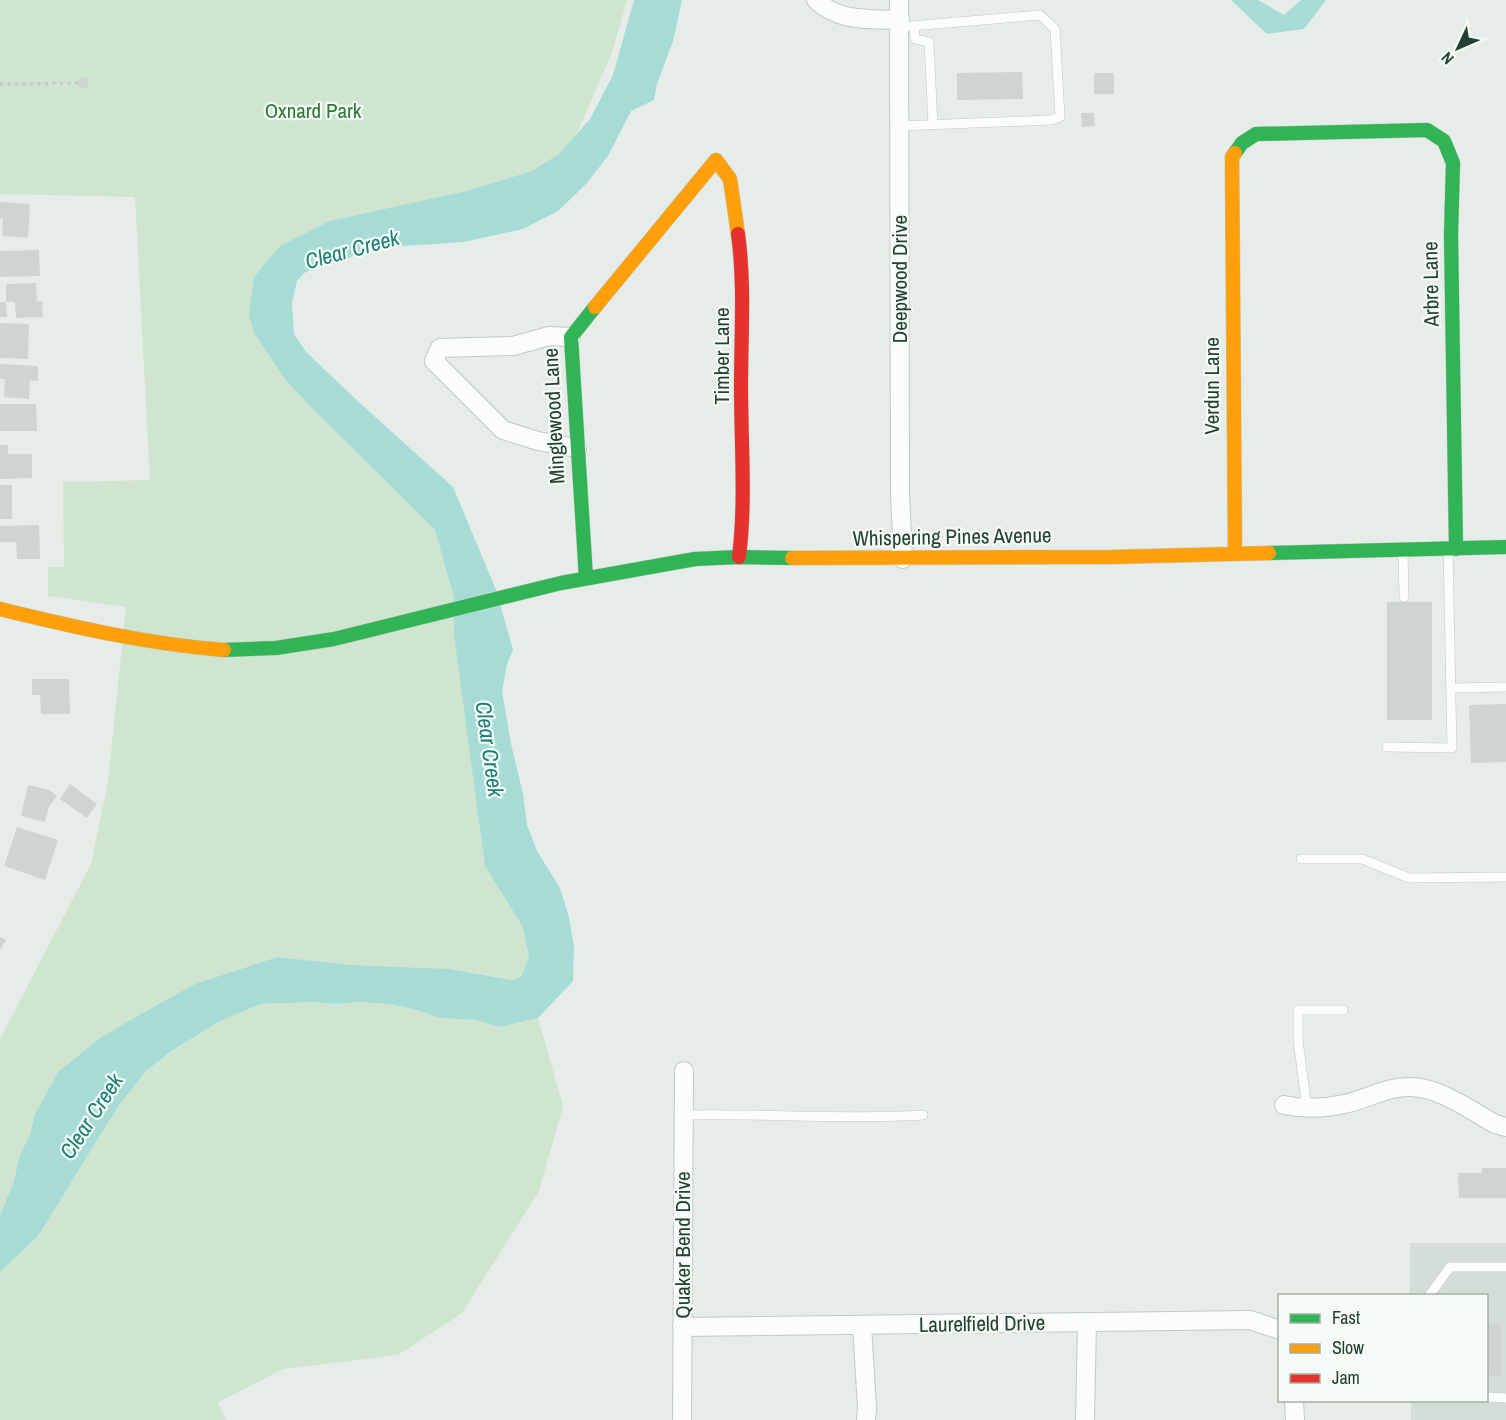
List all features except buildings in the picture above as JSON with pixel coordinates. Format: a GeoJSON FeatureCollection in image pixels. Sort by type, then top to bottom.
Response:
{"type":"FeatureCollection","features":[{"type":"Feature","properties":{"kind":"street"},"geometry":{"type":"LineString","coordinates":[[816,0],[824,8],[852,19],[905,24]]}},
{"type":"Feature","properties":{"kind":"street","name":"Deepwood Drive"},"geometry":{"type":"LineString","coordinates":[[899,0],[905,24],[900,126],[900,495],[903,559]]}},
{"type":"Feature","properties":{"kind":"street","name":"Arbre Lane"},"geometry":{"type":"LineString","coordinates":[[1232,219],[1232,157],[1242,143],[1256,134],[1427,130],[1444,141],[1454,163],[1451,235],[1452,549]]}},
{"type":"Feature","properties":{"kind":"street","name":"Minglewood Lane"},"geometry":{"type":"LineString","coordinates":[[586,578],[571,337],[716,160]]}},
{"type":"Feature","properties":{"kind":"street","name":"Timber Lane"},"geometry":{"type":"LineString","coordinates":[[716,160],[730,179],[740,249],[743,301],[741,388],[744,470],[743,526],[739,557]]}},
{"type":"Feature","properties":{"kind":"street","name":"Verdun Lane"},"geometry":{"type":"LineString","coordinates":[[1232,219],[1235,553]]}},
{"type":"Feature","properties":{"kind":"street"},"geometry":{"type":"LineString","coordinates":[[571,337],[549,336],[513,346],[440,348],[434,361],[503,430],[538,441],[577,448]]}},
{"type":"Feature","properties":{"kind":"street","name":"Whispering Pines Avenue"},"geometry":{"type":"LineString","coordinates":[[0,609],[104,634],[187,647],[230,650],[276,648],[334,639],[561,583],[669,562],[739,557],[903,559],[1112,557],[1506,547]]}},
{"type":"Feature","properties":{"kind":"street","name":"Quaker Bend Drive"},"geometry":{"type":"LineString","coordinates":[[682,1420],[684,1071]]}},
{"type":"Feature","properties":{"kind":"street"},"geometry":{"type":"LineString","coordinates":[[1284,1106],[1307,1109],[1345,1104],[1377,1092],[1411,1086],[1436,1092],[1495,1125],[1506,1127]]}},
{"type":"Feature","properties":{"kind":"street","name":"Laurelfield Drive"},"geometry":{"type":"LineString","coordinates":[[682,1327],[1250,1320],[1278,1329]]}},
{"type":"Feature","properties":{"kind":"street"},"geometry":{"type":"LineString","coordinates":[[1084,1420],[1088,1322]]}},
{"type":"Feature","properties":{"kind":"street"},"geometry":{"type":"LineString","coordinates":[[862,1325],[866,1420]]}},
{"type":"Feature","properties":{"kind":"street"},"geometry":{"type":"LineString","coordinates":[[1294,1402],[1294,1420]]}},
{"type":"Feature","properties":{"kind":"lane"},"geometry":{"type":"LineString","coordinates":[[900,126],[933,125],[1051,120],[1060,117],[1055,28],[1040,15],[905,24],[915,39],[929,42],[933,125]]}},
{"type":"Feature","properties":{"kind":"lane"},"geometry":{"type":"LineString","coordinates":[[1387,747],[1452,748],[1452,549]]}},
{"type":"Feature","properties":{"kind":"lane"},"geometry":{"type":"LineString","coordinates":[[1403,551],[1404,597]]}},
{"type":"Feature","properties":{"kind":"lane"},"geometry":{"type":"LineString","coordinates":[[1451,688],[1506,687]]}},
{"type":"Feature","properties":{"kind":"lane"},"geometry":{"type":"LineString","coordinates":[[1301,859],[1362,859],[1409,878],[1506,877]]}},
{"type":"Feature","properties":{"kind":"lane"},"geometry":{"type":"LineString","coordinates":[[1307,1109],[1298,1040],[1298,1010],[1343,1010]]}},
{"type":"Feature","properties":{"kind":"lane"},"geometry":{"type":"LineString","coordinates":[[684,1115],[750,1114],[881,1118],[923,1115]]}},
{"type":"Feature","properties":{"kind":"lane"},"geometry":{"type":"LineString","coordinates":[[1430,1294],[1450,1267],[1506,1267]]}},
{"type":"Feature","properties":{"kind":"lane"},"geometry":{"type":"LineString","coordinates":[[1488,1397],[1506,1398]]}},
{"type":"Feature","properties":{"kind":"path"},"geometry":{"type":"LineString","coordinates":[[0,84],[83,83]]}},
{"type":"Feature","properties":{"kind":"shaded area"},"geometry":{"type":"Polygon","coordinates":[[[1410,1243],[1506,1243],[1506,1420],[1411,1420],[1411,1402],[1488,1402],[1488,1294],[1410,1294],[1410,1243]]]}},
{"type":"Feature","properties":{"kind":"green space","name":"Oxnard Park"},"geometry":{"type":"Polygon","coordinates":[[[0,0],[627,0],[612,53],[566,158],[503,189],[330,221],[255,334],[284,378],[435,530],[454,598],[485,866],[523,927],[529,959],[521,977],[513,980],[450,969],[352,965],[277,957],[195,984],[100,1038],[58,1072],[35,1114],[30,1134],[20,1155],[13,1184],[0,1215],[0,1039],[91,864],[108,782],[126,607],[48,596],[48,567],[64,567],[63,482],[150,480],[135,197],[0,194],[0,0]]]}},
{"type":"Feature","properties":{"kind":"green space"},"geometry":{"type":"Polygon","coordinates":[[[313,1002],[390,1004],[440,1018],[475,1020],[500,1027],[538,1018],[563,1106],[539,1191],[462,1313],[398,1355],[283,1369],[217,1403],[227,1420],[0,1420],[0,1272],[38,1236],[119,1105],[146,1071],[218,1022],[261,1004],[313,1002]]]}},
{"type":"Feature","properties":{"kind":"water","name":"Clear Creek"},"geometry":{"type":"Polygon","coordinates":[[[634,0],[682,0],[673,41],[657,84],[654,100],[631,111],[608,156],[586,184],[558,211],[523,229],[464,242],[404,246],[359,253],[343,261],[330,262],[304,273],[297,281],[292,302],[294,334],[306,352],[453,487],[496,590],[513,650],[507,664],[502,691],[511,744],[523,794],[527,825],[537,851],[560,888],[569,917],[574,947],[573,981],[538,1018],[500,1027],[475,1020],[440,1018],[390,1004],[360,1002],[261,1004],[218,1022],[172,1051],[146,1071],[119,1105],[38,1236],[0,1272],[0,1215],[13,1184],[20,1155],[30,1134],[35,1114],[58,1072],[100,1038],[141,1014],[195,984],[277,957],[352,965],[450,969],[512,980],[521,977],[529,958],[523,927],[485,866],[454,635],[454,598],[435,530],[284,378],[255,334],[249,316],[254,277],[280,246],[330,221],[467,191],[532,171],[559,154],[590,119],[613,75],[634,0]]]}},
{"type":"Feature","properties":{"kind":"water"},"geometry":{"type":"Polygon","coordinates":[[[1231,0],[1258,0],[1284,15],[1301,0],[1326,0],[1304,29],[1267,34],[1231,0]]]}},
{"type":"Feature","properties":{"kind":"traffic: fast"},"geometry":{"type":"LineString","coordinates":[[1235,153],[1242,143],[1256,134],[1427,130],[1444,141],[1453,163],[1451,235],[1456,549]]}},
{"type":"Feature","properties":{"kind":"traffic: fast"},"geometry":{"type":"LineString","coordinates":[[586,578],[571,337],[595,307]]}},
{"type":"Feature","properties":{"kind":"traffic: fast"},"geometry":{"type":"LineString","coordinates":[[1269,553],[1506,547]]}},
{"type":"Feature","properties":{"kind":"traffic: fast"},"geometry":{"type":"LineString","coordinates":[[224,650],[276,648],[334,639],[561,583],[695,559],[792,558]]}},
{"type":"Feature","properties":{"kind":"traffic: slow"},"geometry":{"type":"LineString","coordinates":[[1235,153],[1232,157],[1235,553]]}},
{"type":"Feature","properties":{"kind":"traffic: slow"},"geometry":{"type":"LineString","coordinates":[[595,307],[716,160],[730,179],[738,234]]}},
{"type":"Feature","properties":{"kind":"traffic: slow"},"geometry":{"type":"LineString","coordinates":[[792,558],[1112,557],[1269,553]]}},
{"type":"Feature","properties":{"kind":"traffic: slow"},"geometry":{"type":"LineString","coordinates":[[0,609],[139,639],[224,650]]}},
{"type":"Feature","properties":{"kind":"traffic: jam"},"geometry":{"type":"LineString","coordinates":[[738,234],[742,291],[743,493],[739,557]]}}]}
